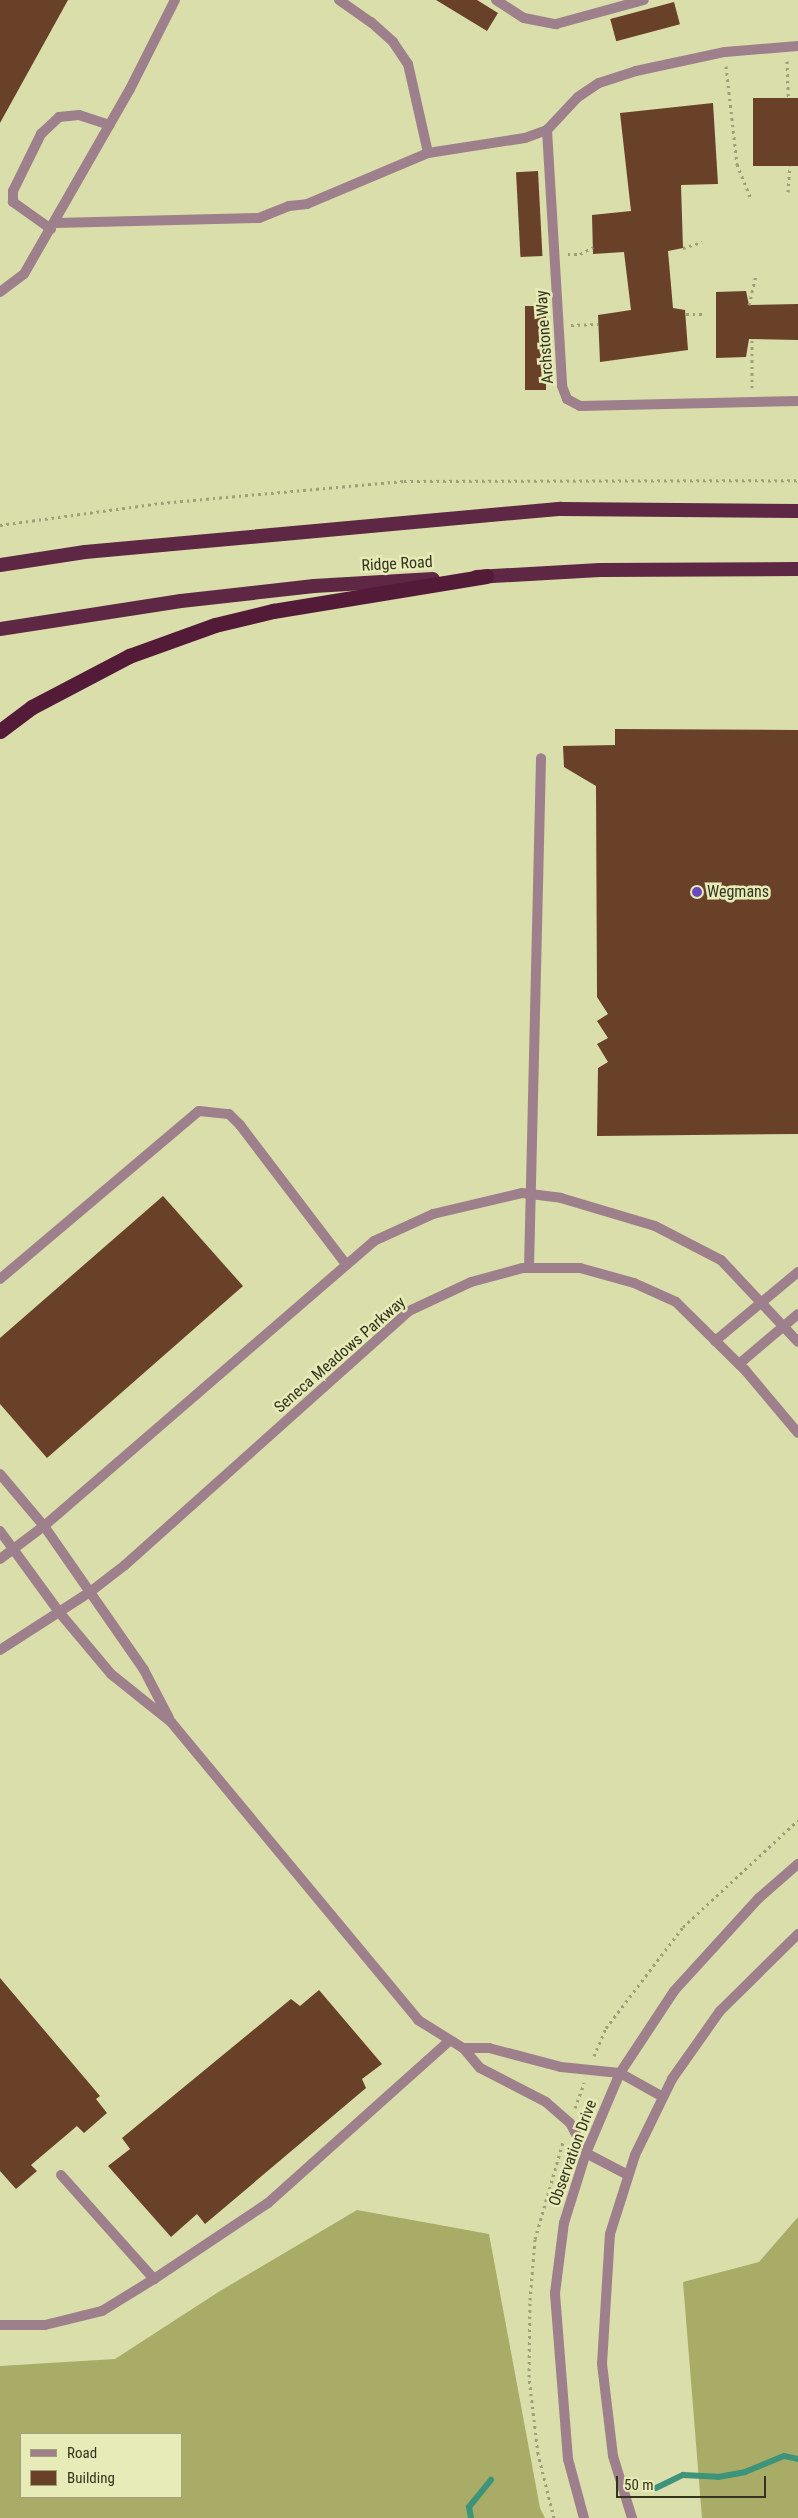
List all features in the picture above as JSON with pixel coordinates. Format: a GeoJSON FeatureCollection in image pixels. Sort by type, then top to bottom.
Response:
{"type":"FeatureCollection","features":[{"type":"Feature","properties":{"kind":"highway"},"geometry":{"type":"LineString","coordinates":[[0,565],[85,552],[561,509],[798,511]]}},
{"type":"Feature","properties":{"kind":"highway","name":"Ridge Road"},"geometry":{"type":"LineString","coordinates":[[0,629],[180,601],[314,586],[609,570],[798,569]]}},
{"type":"Feature","properties":{"kind":"highway"},"geometry":{"type":"LineString","coordinates":[[0,731],[32,707],[129,656],[215,625],[273,611],[486,576]]}},
{"type":"Feature","properties":{"kind":"street"},"geometry":{"type":"LineString","coordinates":[[0,292],[24,274],[53,226],[175,0]]}},
{"type":"Feature","properties":{"kind":"street"},"geometry":{"type":"LineString","coordinates":[[339,0],[393,42],[408,64],[428,153]]}},
{"type":"Feature","properties":{"kind":"street"},"geometry":{"type":"LineString","coordinates":[[496,0],[524,18],[556,24],[644,0]]}},
{"type":"Feature","properties":{"kind":"street"},"geometry":{"type":"LineString","coordinates":[[109,125],[79,115],[59,117],[41,134],[13,190],[13,202],[53,226],[259,218],[289,206],[307,204],[428,153],[525,138],[547,130],[578,97],[599,84],[636,72],[725,52],[798,46]]}},
{"type":"Feature","properties":{"kind":"street","name":"Archstone Way"},"geometry":{"type":"LineString","coordinates":[[547,130],[562,386],[567,399],[580,406],[798,401]]}},
{"type":"Feature","properties":{"kind":"street"},"geometry":{"type":"LineString","coordinates":[[529,1268],[541,758]]}},
{"type":"Feature","properties":{"kind":"street"},"geometry":{"type":"LineString","coordinates":[[0,1279],[199,1111],[229,1114],[240,1125],[346,1264]]}},
{"type":"Feature","properties":{"kind":"street"},"geometry":{"type":"LineString","coordinates":[[0,1559],[44,1526],[374,1241],[406,1224],[433,1214],[522,1193],[561,1198],[655,1226],[721,1260],[798,1342]]}},
{"type":"Feature","properties":{"kind":"street","name":"Seneca Meadows Parkway"},"geometry":{"type":"LineString","coordinates":[[0,1650],[90,1592],[125,1564],[409,1311],[471,1282],[529,1268],[580,1268],[634,1283],[676,1302],[739,1364],[798,1433]]}},
{"type":"Feature","properties":{"kind":"street"},"geometry":{"type":"LineString","coordinates":[[715,1341],[798,1272]]}},
{"type":"Feature","properties":{"kind":"street"},"geometry":{"type":"LineString","coordinates":[[739,1364],[798,1314]]}},
{"type":"Feature","properties":{"kind":"street"},"geometry":{"type":"LineString","coordinates":[[0,1474],[44,1526],[144,1670],[171,1722]]}},
{"type":"Feature","properties":{"kind":"street"},"geometry":{"type":"LineString","coordinates":[[0,1531],[59,1612],[111,1674],[171,1722],[418,2020],[449,2041],[464,2048],[489,2048],[561,2067],[620,2073],[663,2097]]}},
{"type":"Feature","properties":{"kind":"street","name":"Observation Drive"},"geometry":{"type":"LineString","coordinates":[[584,2518],[568,2459],[555,2293],[564,2223],[586,2153],[620,2073],[674,1991],[759,1898],[798,1864]]}},
{"type":"Feature","properties":{"kind":"street"},"geometry":{"type":"LineString","coordinates":[[632,2518],[613,2456],[602,2364],[610,2234],[628,2175],[672,2079],[720,2012],[798,1934]]}},
{"type":"Feature","properties":{"kind":"street"},"geometry":{"type":"LineString","coordinates":[[0,2325],[46,2325],[102,2311],[154,2280],[268,2203],[449,2041]]}},
{"type":"Feature","properties":{"kind":"street"},"geometry":{"type":"LineString","coordinates":[[464,2048],[480,2068],[546,2102],[570,2123],[586,2153],[628,2175]]}},
{"type":"Feature","properties":{"kind":"street"},"geometry":{"type":"LineString","coordinates":[[60,2175],[154,2280]]}},
{"type":"Feature","properties":{"kind":"path"},"geometry":{"type":"LineString","coordinates":[[785,46],[788,98]]}},
{"type":"Feature","properties":{"kind":"path"},"geometry":{"type":"LineString","coordinates":[[725,52],[728,103],[737,164],[750,198]]}},
{"type":"Feature","properties":{"kind":"path"},"geometry":{"type":"LineString","coordinates":[[788,192],[790,166]]}},
{"type":"Feature","properties":{"kind":"path"},"geometry":{"type":"LineString","coordinates":[[683,248],[702,242]]}},
{"type":"Feature","properties":{"kind":"path"},"geometry":{"type":"LineString","coordinates":[[554,253],[580,254],[593,247]]}},
{"type":"Feature","properties":{"kind":"path"},"geometry":{"type":"LineString","coordinates":[[749,305],[756,275]]}},
{"type":"Feature","properties":{"kind":"path"},"geometry":{"type":"LineString","coordinates":[[686,314],[704,314]]}},
{"type":"Feature","properties":{"kind":"path"},"geometry":{"type":"LineString","coordinates":[[559,326],[598,324]]}},
{"type":"Feature","properties":{"kind":"path"},"geometry":{"type":"LineString","coordinates":[[752,339],[752,402]]}},
{"type":"Feature","properties":{"kind":"path"},"geometry":{"type":"LineString","coordinates":[[0,525],[161,503],[404,481],[798,480]]}},
{"type":"Feature","properties":{"kind":"green space"},"geometry":{"type":"Polygon","coordinates":[[[357,2210],[489,2234],[540,2508],[545,2518],[0,2518],[0,2366],[115,2359],[220,2291],[357,2210]]]}},
{"type":"Feature","properties":{"kind":"green space"},"geometry":{"type":"Polygon","coordinates":[[[798,2217],[798,2518],[702,2518],[683,2282],[759,2262],[798,2217]]]}},
{"type":"Feature","properties":{"kind":"building"},"geometry":{"type":"Polygon","coordinates":[[[0,0],[68,0],[0,123],[0,0]]]}},
{"type":"Feature","properties":{"kind":"building"},"geometry":{"type":"Polygon","coordinates":[[[436,0],[477,0],[498,13],[487,31],[436,0]]]}},
{"type":"Feature","properties":{"kind":"building"},"geometry":{"type":"Polygon","coordinates":[[[674,2],[680,24],[616,41],[610,19],[674,2]]]}},
{"type":"Feature","properties":{"kind":"building"},"geometry":{"type":"Polygon","coordinates":[[[753,98],[798,98],[798,166],[753,166],[753,98]]]}},
{"type":"Feature","properties":{"kind":"building"},"geometry":{"type":"Polygon","coordinates":[[[713,103],[718,184],[681,185],[683,248],[668,251],[673,308],[685,310],[688,350],[600,362],[598,315],[631,310],[624,252],[593,254],[592,215],[631,211],[620,113],[713,103]]]}},
{"type":"Feature","properties":{"kind":"building"},"geometry":{"type":"Polygon","coordinates":[[[538,171],[542,256],[520,257],[516,172],[538,171]]]}},
{"type":"Feature","properties":{"kind":"building"},"geometry":{"type":"Polygon","coordinates":[[[746,291],[749,305],[798,304],[798,340],[749,339],[746,357],[716,358],[716,292],[746,291]]]}},
{"type":"Feature","properties":{"kind":"building"},"geometry":{"type":"Polygon","coordinates":[[[525,306],[546,306],[546,390],[525,390],[525,306]]]}},
{"type":"Feature","properties":{"kind":"building","name":"Wegmans"},"geometry":{"type":"Polygon","coordinates":[[[615,729],[798,730],[798,1134],[597,1136],[598,1068],[608,1062],[597,1044],[608,1038],[597,1021],[608,1014],[597,997],[596,786],[564,767],[563,746],[615,745],[615,729]]]}},
{"type":"Feature","properties":{"kind":"building"},"geometry":{"type":"Polygon","coordinates":[[[163,1196],[243,1286],[47,1458],[0,1404],[0,1338],[163,1196]]]}},
{"type":"Feature","properties":{"kind":"building"},"geometry":{"type":"Polygon","coordinates":[[[0,1978],[100,2096],[96,2099],[107,2113],[84,2133],[77,2126],[31,2165],[37,2171],[16,2189],[0,2171],[0,1978]]]}},
{"type":"Feature","properties":{"kind":"building"},"geometry":{"type":"Polygon","coordinates":[[[319,1990],[382,2064],[362,2079],[366,2088],[205,2224],[197,2214],[171,2237],[108,2166],[130,2149],[122,2138],[291,1999],[300,2006],[319,1990]]]}},
{"type":"Feature","properties":{"kind":"waterway"},"geometry":{"type":"LineString","coordinates":[[656,2488],[683,2475],[718,2477],[745,2472],[784,2456],[798,2459]]}},
{"type":"Feature","properties":{"kind":"waterway"},"geometry":{"type":"LineString","coordinates":[[471,2518],[469,2507],[491,2480]]}},
{"type":"Feature","properties":{"kind":"place","name":"Wegmans"},"geometry":{"type":"Point","coordinates":[697,892]}}]}
